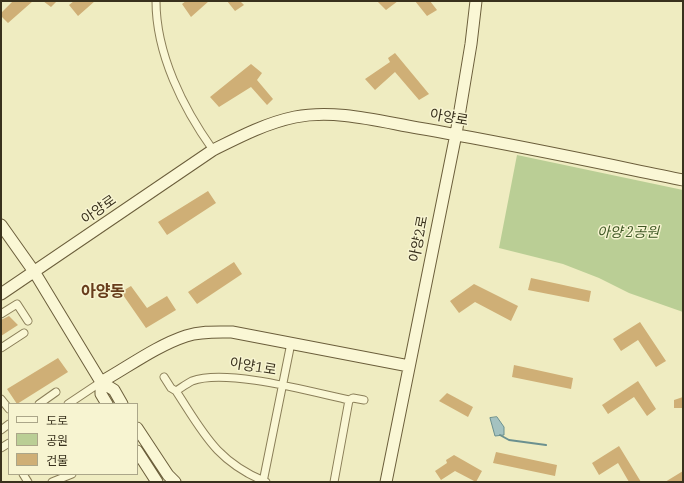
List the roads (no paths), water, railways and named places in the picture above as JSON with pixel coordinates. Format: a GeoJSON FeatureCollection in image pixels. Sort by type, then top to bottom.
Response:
{"type":"FeatureCollection","features":[{"type":"Feature","properties":{"kind":"street"},"geometry":{"type":"LineString","coordinates":[[156,1],[156,15],[164,55],[194,122],[213,150]]}},
{"type":"Feature","properties":{"kind":"street","name":"아양2로"},"geometry":{"type":"LineString","coordinates":[[386,482],[456,134],[471,44],[476,1]]}},
{"type":"Feature","properties":{"kind":"street","name":"아양로"},"geometry":{"type":"LineString","coordinates":[[1,294],[35,273],[213,150],[246,134],[295,117],[330,114],[456,134],[683,180]]}},
{"type":"Feature","properties":{"kind":"street"},"geometry":{"type":"LineString","coordinates":[[1,225],[35,273],[101,382],[114,390],[121,403]]}},
{"type":"Feature","properties":{"kind":"street"},"geometry":{"type":"LineString","coordinates":[[1,314],[17,304],[28,321]]}},
{"type":"Feature","properties":{"kind":"street"},"geometry":{"type":"LineString","coordinates":[[70,403],[101,382],[163,347],[186,336],[210,332],[232,332],[409,366]]}},
{"type":"Feature","properties":{"kind":"street"},"geometry":{"type":"LineString","coordinates":[[1,348],[24,333]]}},
{"type":"Feature","properties":{"kind":"street"},"geometry":{"type":"LineString","coordinates":[[164,377],[171,388],[176,391],[203,434],[220,454],[240,470],[264,482],[291,343]]}},
{"type":"Feature","properties":{"kind":"street","name":"아양1로"},"geometry":{"type":"LineString","coordinates":[[176,391],[192,381],[212,377],[235,377],[349,400],[353,398],[364,400]]}},
{"type":"Feature","properties":{"kind":"street"},"geometry":{"type":"LineString","coordinates":[[101,382],[101,394],[106,403]]}},
{"type":"Feature","properties":{"kind":"street"},"geometry":{"type":"LineString","coordinates":[[40,403],[56,392]]}},
{"type":"Feature","properties":{"kind":"street"},"geometry":{"type":"LineString","coordinates":[[1,399],[8,408]]}},
{"type":"Feature","properties":{"kind":"street"},"geometry":{"type":"LineString","coordinates":[[334,482],[349,400]]}},
{"type":"Feature","properties":{"kind":"street"},"geometry":{"type":"LineString","coordinates":[[138,430],[168,475],[175,482]]}},
{"type":"Feature","properties":{"kind":"street"},"geometry":{"type":"LineString","coordinates":[[138,453],[157,482]]}},
{"type":"Feature","properties":{"kind":"street"},"geometry":{"type":"LineString","coordinates":[[52,482],[70,475]]}},
{"type":"Feature","properties":{"kind":"water"},"geometry":{"type":"Polygon","coordinates":[[[497,417],[504,427],[504,435],[495,436],[490,418],[497,417]]]}},
{"type":"Feature","properties":{"kind":"waterway"},"geometry":{"type":"LineString","coordinates":[[500,435],[509,440],[546,445]]}},
{"type":"Feature","properties":{"kind":"district","name":"아양동"},"geometry":{"type":"Point","coordinates":[103,292]}},
{"type":"Feature","properties":{"kind":"park label","name":"아양 2공원"},"geometry":{"type":"Point","coordinates":[628,233]}}]}
